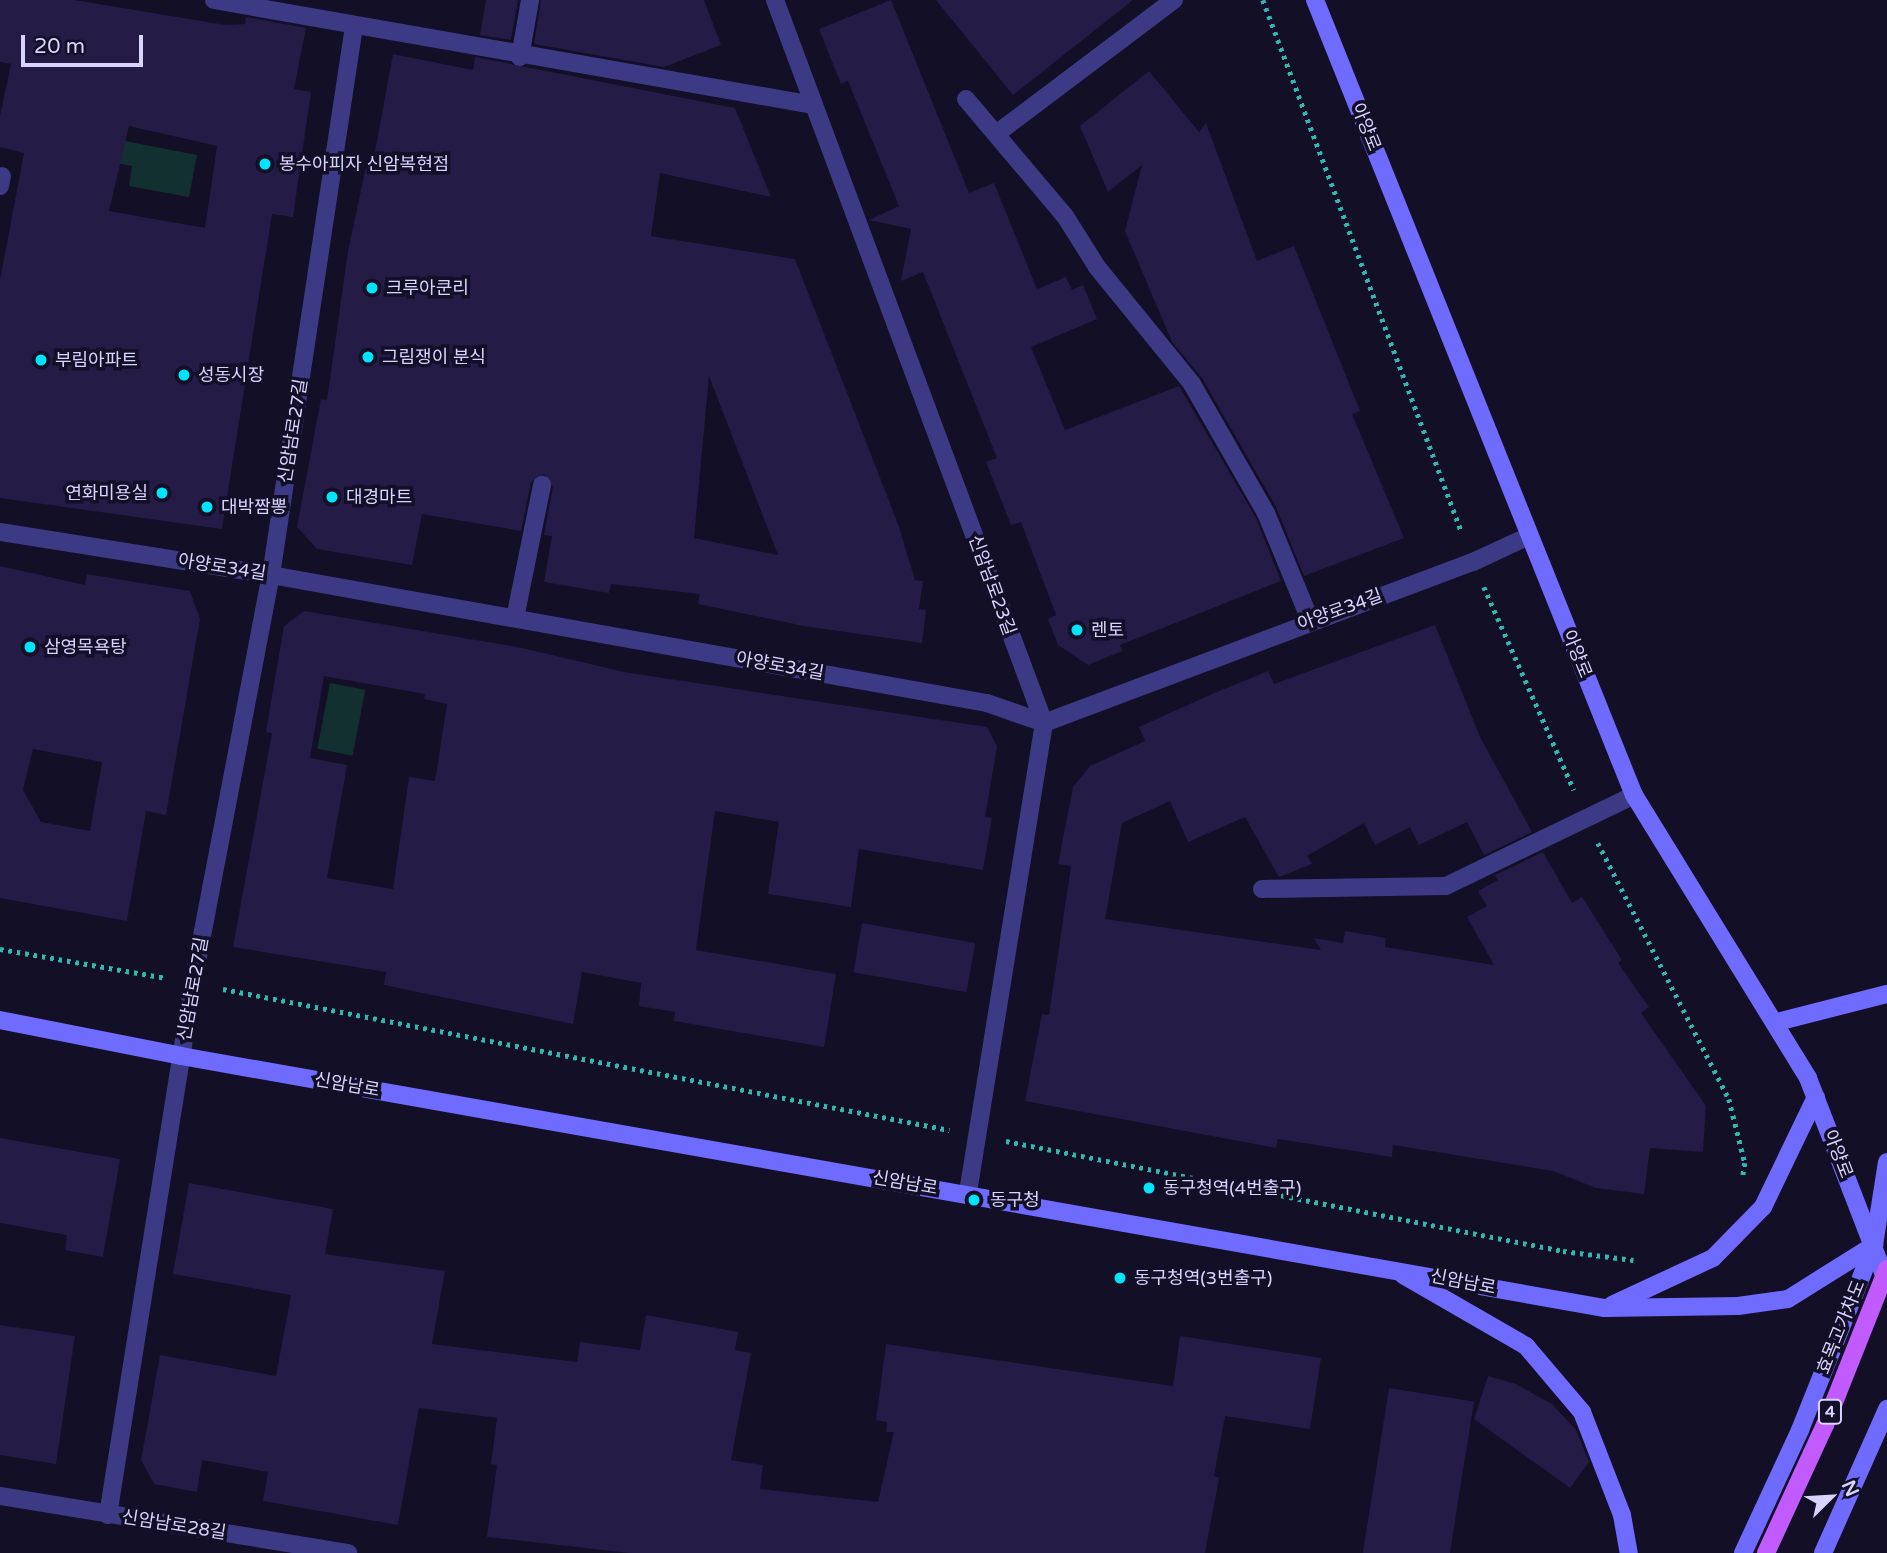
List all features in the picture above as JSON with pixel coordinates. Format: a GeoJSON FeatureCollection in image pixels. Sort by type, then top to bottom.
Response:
{"type":"FeatureCollection","features":[{"type":"Feature","properties":{"kind":"main road","name":"아양로"},"geometry":{"type":"LineString","coordinates":[[1315,0],[1634,794],[1777,1022],[1816,1097],[1887,1283]]}},
{"type":"Feature","properties":{"kind":"main road"},"geometry":{"type":"LineString","coordinates":[[1777,1022],[1887,994]]}},
{"type":"Feature","properties":{"kind":"main road","name":"신암남로"},"geometry":{"type":"LineString","coordinates":[[2,1023],[1605,1308],[1738,1306],[1788,1299],[1874,1245]]}},
{"type":"Feature","properties":{"kind":"main road"},"geometry":{"type":"LineString","coordinates":[[1605,1308],[1713,1258],[1763,1208],[1816,1097]]}},
{"type":"Feature","properties":{"kind":"main road"},"geometry":{"type":"LineString","coordinates":[[1743,1553],[1800,1430],[1874,1245],[1887,1162]]}},
{"type":"Feature","properties":{"kind":"main road"},"geometry":{"type":"LineString","coordinates":[[1391,1268],[1526,1346],[1582,1412],[1622,1516],[1629,1553]]}},
{"type":"Feature","properties":{"kind":"main road","name":"효목고가차도"},"geometry":{"type":"LineString","coordinates":[[1766,1553],[1825,1425],[1887,1269]]}},
{"type":"Feature","properties":{"kind":"main road"},"geometry":{"type":"LineString","coordinates":[[1823,1553],[1887,1409]]}},
{"type":"Feature","properties":{"kind":"street"},"geometry":{"type":"LineString","coordinates":[[215,0],[262,4],[354,26],[520,57],[814,105]]}},
{"type":"Feature","properties":{"kind":"street"},"geometry":{"type":"LineString","coordinates":[[520,57],[530,0]]}},
{"type":"Feature","properties":{"kind":"street","name":"신암남로23길"},"geometry":{"type":"LineString","coordinates":[[775,0],[1044,723],[968,1194]]}},
{"type":"Feature","properties":{"kind":"street"},"geometry":{"type":"LineString","coordinates":[[996,135],[1174,0]]}},
{"type":"Feature","properties":{"kind":"street","name":"신암남로27길"},"geometry":{"type":"LineString","coordinates":[[108,1515],[193,983],[271,575],[354,26]]}},
{"type":"Feature","properties":{"kind":"street"},"geometry":{"type":"LineString","coordinates":[[966,99],[1065,216],[1097,267],[1192,384],[1266,513],[1310,620]]}},
{"type":"Feature","properties":{"kind":"street"},"geometry":{"type":"LineString","coordinates":[[515,618],[542,485]]}},
{"type":"Feature","properties":{"kind":"street","name":"아양로34길"},"geometry":{"type":"LineString","coordinates":[[0,532],[271,575],[987,703],[1044,723],[1310,620],[1473,562],[1529,536]]}},
{"type":"Feature","properties":{"kind":"street"},"geometry":{"type":"LineString","coordinates":[[1262,889],[1446,886],[1634,794]]}},
{"type":"Feature","properties":{"kind":"street","name":"신암남로28길"},"geometry":{"type":"LineString","coordinates":[[0,1496],[348,1553]]}},
{"type":"Feature","properties":{"kind":"path"},"geometry":{"type":"LineString","coordinates":[[1263,0],[1473,562],[1586,817],[1729,1099],[1745,1163],[1742,1184]]}},
{"type":"Feature","properties":{"kind":"path"},"geometry":{"type":"LineString","coordinates":[[0,949],[193,983],[1563,1251],[1636,1261]]}},
{"type":"Feature","properties":{"kind":"green space"},"geometry":{"type":"Polygon","coordinates":[[[89,134],[197,155],[189,197],[129,186],[132,166],[85,157],[89,134]]]}},
{"type":"Feature","properties":{"kind":"green space"},"geometry":{"type":"Polygon","coordinates":[[[330,683],[365,690],[353,756],[317,749],[330,683]]]}},
{"type":"Feature","properties":{"kind":"building"},"geometry":{"type":"Polygon","coordinates":[[[0,0],[74,0],[226,25],[245,24],[246,17],[306,28],[294,89],[311,92],[293,217],[272,214],[222,529],[0,498],[0,280],[24,153],[0,147],[0,116],[11,64],[0,62],[0,0]],[[129,126],[109,211],[205,228],[217,146],[129,126]]]}},
{"type":"Feature","properties":{"kind":"building"},"geometry":{"type":"Polygon","coordinates":[[[486,0],[518,0],[511,40],[480,35],[486,0]]]}},
{"type":"Feature","properties":{"kind":"building"},"geometry":{"type":"Polygon","coordinates":[[[541,0],[704,0],[721,45],[664,67],[534,44],[541,0]]]}},
{"type":"Feature","properties":{"kind":"building"},"geometry":{"type":"Polygon","coordinates":[[[891,0],[969,193],[994,183],[1037,289],[1066,277],[1072,290],[1083,285],[1097,319],[1031,347],[1065,430],[1179,386],[1256,518],[1281,581],[1120,645],[1122,651],[1088,665],[1058,645],[1048,619],[1056,615],[1021,522],[1011,525],[986,462],[997,458],[923,272],[901,281],[911,229],[869,220],[899,206],[848,81],[841,84],[819,29],[891,0]]]}},
{"type":"Feature","properties":{"kind":"building"},"geometry":{"type":"Polygon","coordinates":[[[936,0],[1133,0],[1013,95],[936,0]]]}},
{"type":"Feature","properties":{"kind":"building"},"geometry":{"type":"Polygon","coordinates":[[[393,54],[473,70],[475,57],[735,108],[771,197],[660,173],[651,236],[795,259],[898,524],[915,580],[923,581],[919,609],[926,610],[922,643],[804,626],[698,604],[700,594],[611,584],[609,593],[544,582],[552,536],[544,535],[553,487],[544,474],[531,482],[521,531],[422,514],[412,565],[317,549],[297,527],[321,399],[327,400],[348,251],[366,167],[372,168],[393,54]],[[709,376],[694,538],[778,555],[709,376]]]}},
{"type":"Feature","properties":{"kind":"building"},"geometry":{"type":"Polygon","coordinates":[[[1149,71],[1199,132],[1206,123],[1257,261],[1294,246],[1360,411],[1352,414],[1404,538],[1304,576],[1276,507],[1202,378],[1172,342],[1125,231],[1142,165],[1108,192],[1080,126],[1149,71]]]}},
{"type":"Feature","properties":{"kind":"building"},"geometry":{"type":"Polygon","coordinates":[[[0,566],[85,585],[87,574],[190,591],[200,619],[166,815],[146,811],[127,921],[0,898],[0,566]],[[33,749],[23,790],[41,822],[90,831],[102,762],[33,749]]]}},
{"type":"Feature","properties":{"kind":"building"},"geometry":{"type":"Polygon","coordinates":[[[304,611],[518,647],[624,672],[987,727],[997,746],[985,817],[992,818],[983,870],[859,849],[851,907],[768,894],[779,822],[715,811],[696,950],[836,974],[824,1047],[674,1021],[675,1012],[639,1006],[641,983],[582,972],[573,1024],[384,985],[386,972],[233,947],[272,733],[266,732],[284,626],[304,611]],[[324,676],[310,758],[347,765],[327,878],[393,889],[409,777],[435,781],[447,704],[424,699],[425,694],[324,676]]]}},
{"type":"Feature","properties":{"kind":"building"},"geometry":{"type":"Polygon","coordinates":[[[1435,625],[1480,737],[1532,832],[1484,855],[1467,822],[1419,845],[1410,827],[1375,845],[1364,823],[1307,856],[1312,864],[1279,877],[1245,817],[1188,842],[1170,801],[1122,823],[1105,919],[1321,950],[1314,938],[1343,943],[1345,931],[1386,938],[1385,947],[1494,965],[1467,917],[1487,906],[1478,891],[1498,880],[1495,875],[1543,852],[1572,903],[1582,897],[1622,960],[1618,963],[1649,1007],[1641,1013],[1706,1106],[1703,1152],[1650,1148],[1644,1194],[1596,1188],[1553,1171],[1393,1145],[1392,1157],[1278,1139],[1276,1148],[1025,1101],[1042,1014],[1049,1015],[1071,866],[1058,864],[1073,787],[1090,766],[1145,741],[1139,727],[1268,671],[1274,684],[1435,625]]]}},
{"type":"Feature","properties":{"kind":"building"},"geometry":{"type":"Polygon","coordinates":[[[862,923],[975,943],[967,992],[853,972],[862,923]]]}},
{"type":"Feature","properties":{"kind":"building"},"geometry":{"type":"Polygon","coordinates":[[[0,1138],[120,1159],[103,1257],[65,1250],[67,1235],[0,1223],[0,1138]]]}},
{"type":"Feature","properties":{"kind":"building"},"geometry":{"type":"Polygon","coordinates":[[[189,1183],[333,1209],[325,1254],[445,1271],[432,1344],[577,1362],[580,1342],[640,1350],[646,1315],[738,1332],[735,1350],[751,1353],[731,1460],[763,1465],[760,1489],[878,1502],[894,1432],[886,1432],[887,1422],[876,1420],[886,1344],[1173,1386],[1180,1336],[1321,1358],[1310,1429],[1225,1416],[1214,1476],[1219,1478],[1205,1553],[629,1553],[487,1537],[497,1465],[491,1464],[497,1418],[419,1408],[398,1525],[263,1501],[268,1472],[202,1460],[197,1492],[154,1484],[141,1460],[160,1355],[276,1376],[291,1295],[173,1274],[189,1183]]]}},
{"type":"Feature","properties":{"kind":"building"},"geometry":{"type":"Polygon","coordinates":[[[0,1325],[75,1336],[56,1464],[0,1455],[0,1325]]]}},
{"type":"Feature","properties":{"kind":"building"},"geometry":{"type":"Polygon","coordinates":[[[1488,1376],[1516,1384],[1552,1404],[1576,1430],[1589,1462],[1570,1488],[1474,1419],[1488,1376]]]}},
{"type":"Feature","properties":{"kind":"building"},"geometry":{"type":"Polygon","coordinates":[[[1389,1388],[1474,1401],[1450,1553],[1363,1553],[1389,1388]]]}},
{"type":"Feature","properties":{"kind":"place","name":"봉수아피자 신암복현점"},"geometry":{"type":"Point","coordinates":[265,164]}},
{"type":"Feature","properties":{"kind":"place","name":"크루아쿤리"},"geometry":{"type":"Point","coordinates":[372,288]}},
{"type":"Feature","properties":{"kind":"place","name":"그림쟁이 분식"},"geometry":{"type":"Point","coordinates":[368,357]}},
{"type":"Feature","properties":{"kind":"place","name":"부림아파트"},"geometry":{"type":"Point","coordinates":[41,360]}},
{"type":"Feature","properties":{"kind":"place","name":"성동시장"},"geometry":{"type":"Point","coordinates":[184,375]}},
{"type":"Feature","properties":{"kind":"place","name":"연화미용실"},"geometry":{"type":"Point","coordinates":[162,493]}},
{"type":"Feature","properties":{"kind":"place","name":"대경마트"},"geometry":{"type":"Point","coordinates":[332,497]}},
{"type":"Feature","properties":{"kind":"place","name":"대박짬뽕"},"geometry":{"type":"Point","coordinates":[207,507]}},
{"type":"Feature","properties":{"kind":"place","name":"렌토"},"geometry":{"type":"Point","coordinates":[1077,630]}},
{"type":"Feature","properties":{"kind":"place","name":"삼영목욕탕"},"geometry":{"type":"Point","coordinates":[30,647]}},
{"type":"Feature","properties":{"kind":"place","name":"동구청역(4번출구)"},"geometry":{"type":"Point","coordinates":[1149,1188]}},
{"type":"Feature","properties":{"kind":"place","name":"동구청"},"geometry":{"type":"Point","coordinates":[974,1200]}},
{"type":"Feature","properties":{"kind":"place","name":"동구청역(3번출구)"},"geometry":{"type":"Point","coordinates":[1120,1278]}}]}
